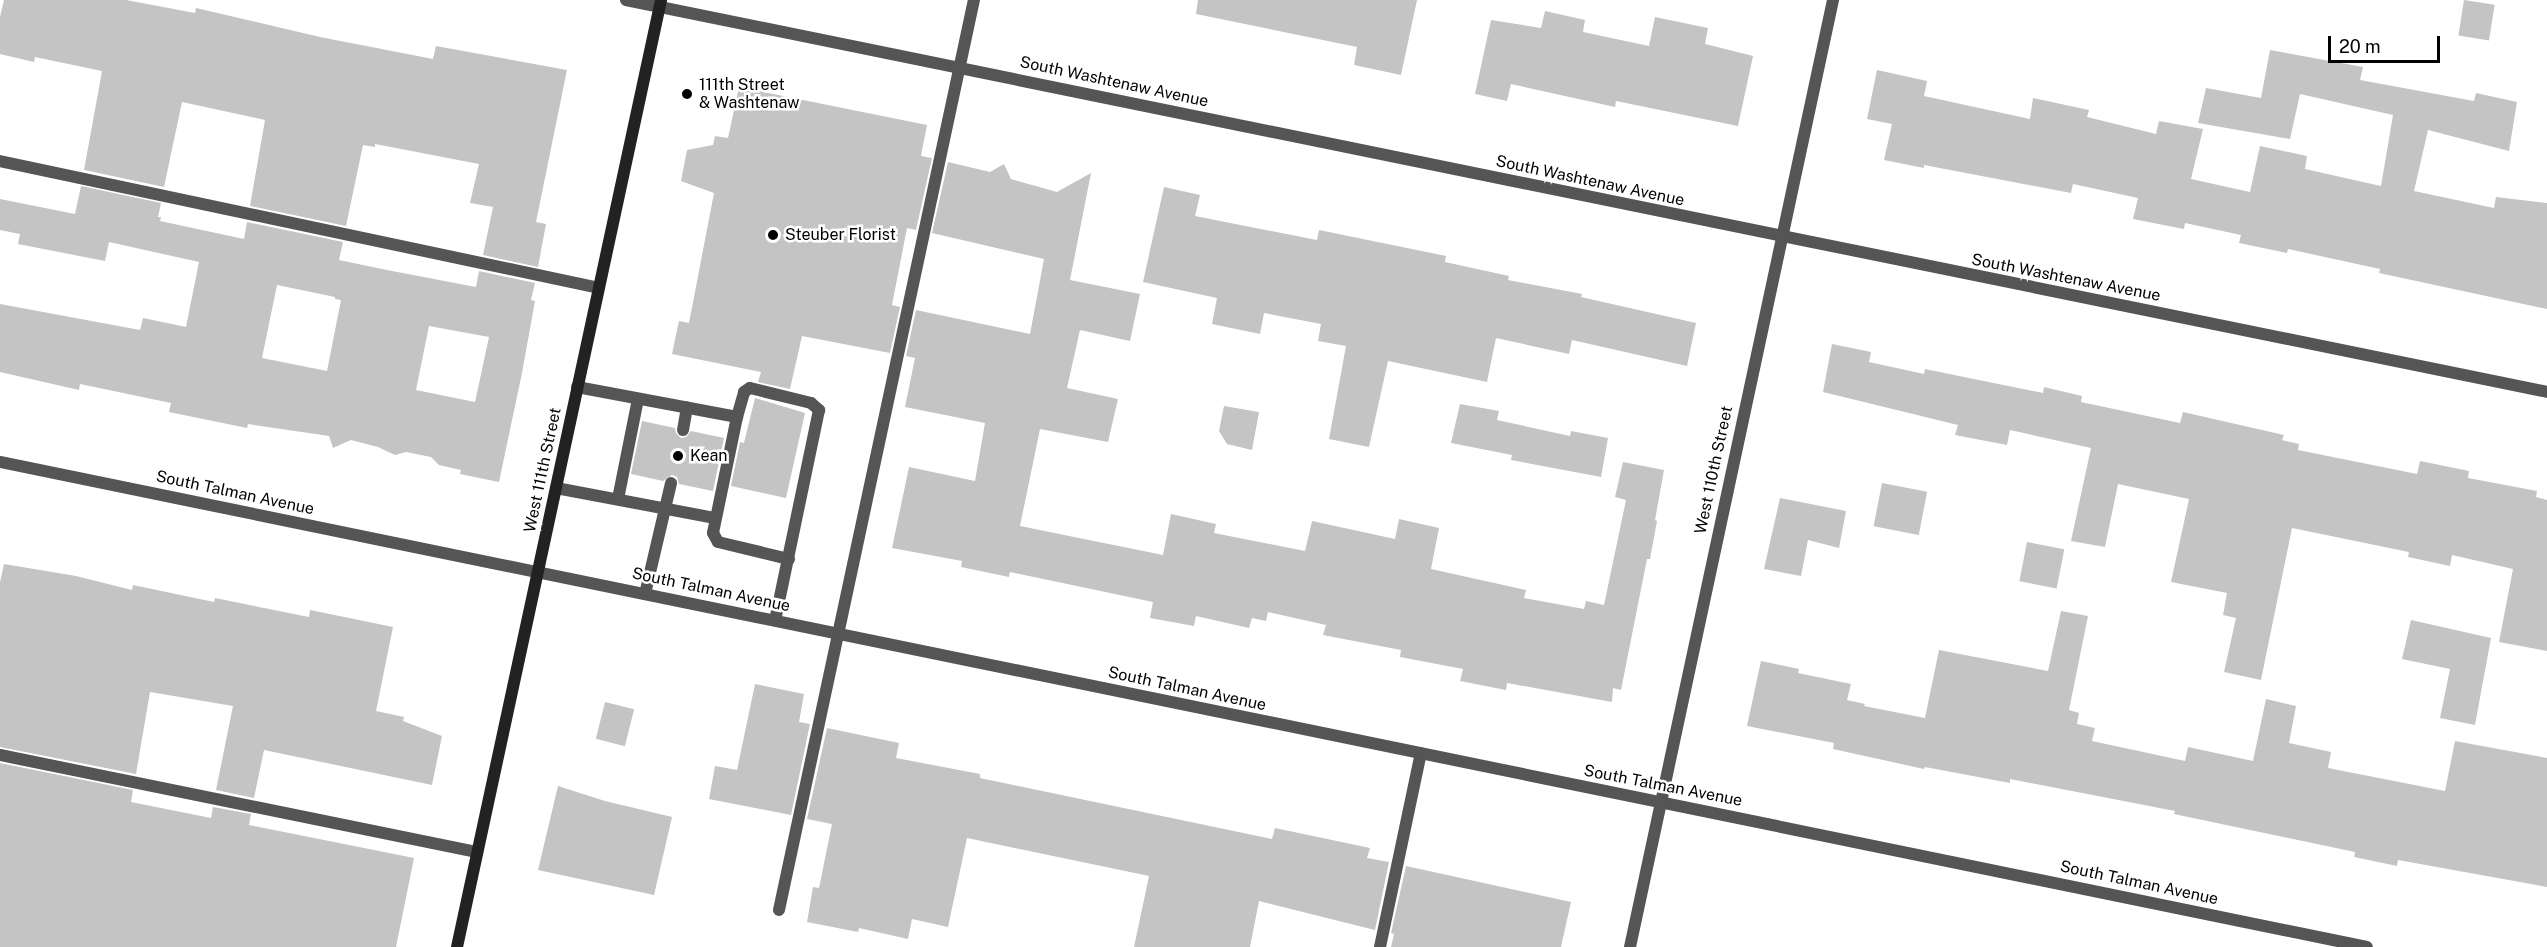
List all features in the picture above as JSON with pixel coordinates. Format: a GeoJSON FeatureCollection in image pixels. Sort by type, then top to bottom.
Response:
{"type":"FeatureCollection","features":[{"type":"Feature","properties":{"kind":"main road","name":"West 111th Street"},"geometry":{"type":"LineString","coordinates":[[457,947],[660,3]]}},
{"type":"Feature","properties":{"kind":"street","name":"South Washtenaw Avenue"},"geometry":{"type":"LineString","coordinates":[[626,0],[660,3],[1781,237],[2547,392]]}},
{"type":"Feature","properties":{"kind":"street"},"geometry":{"type":"LineString","coordinates":[[779,910],[974,0]]}},
{"type":"Feature","properties":{"kind":"street","name":"West 110th Street"},"geometry":{"type":"LineString","coordinates":[[1630,947],[1833,0]]}},
{"type":"Feature","properties":{"kind":"street"},"geometry":{"type":"LineString","coordinates":[[0,161],[598,288]]}},
{"type":"Feature","properties":{"kind":"street"},"geometry":{"type":"LineString","coordinates":[[577,387],[737,417]]}},
{"type":"Feature","properties":{"kind":"street"},"geometry":{"type":"LineString","coordinates":[[775,620],[789,559],[819,410],[811,403],[750,388],[744,392],[737,417],[713,533],[718,542],[789,559]]}},
{"type":"Feature","properties":{"kind":"street"},"geometry":{"type":"LineString","coordinates":[[618,499],[638,399]]}},
{"type":"Feature","properties":{"kind":"street"},"geometry":{"type":"LineString","coordinates":[[683,430],[687,407]]}},
{"type":"Feature","properties":{"kind":"street","name":"South Talman Avenue"},"geometry":{"type":"LineString","coordinates":[[0,462],[2367,947]]}},
{"type":"Feature","properties":{"kind":"street"},"geometry":{"type":"LineString","coordinates":[[645,594],[671,483]]}},
{"type":"Feature","properties":{"kind":"street"},"geometry":{"type":"LineString","coordinates":[[556,488],[715,518]]}},
{"type":"Feature","properties":{"kind":"street"},"geometry":{"type":"LineString","coordinates":[[1380,947],[1421,753]]}},
{"type":"Feature","properties":{"kind":"street"},"geometry":{"type":"LineString","coordinates":[[0,755],[477,852]]}},
{"type":"Feature","properties":{"kind":"building"},"geometry":{"type":"Polygon","coordinates":[[[4,0],[126,0],[195,13],[196,8],[320,37],[433,59],[436,46],[567,70],[536,222],[546,224],[538,267],[483,255],[493,207],[470,203],[479,164],[375,144],[375,147],[363,145],[346,226],[250,206],[265,120],[182,102],[164,187],[84,170],[102,71],[35,57],[34,62],[0,54],[0,17],[4,0]]]}},
{"type":"Feature","properties":{"kind":"building"},"geometry":{"type":"Polygon","coordinates":[[[1198,0],[1417,0],[1401,75],[1354,65],[1357,47],[1196,14],[1198,0]]]}},
{"type":"Feature","properties":{"kind":"building"},"geometry":{"type":"Polygon","coordinates":[[[2464,0],[2495,5],[2489,40],[2458,36],[2464,0]]]}},
{"type":"Feature","properties":{"kind":"building"},"geometry":{"type":"Polygon","coordinates":[[[1545,11],[1585,20],[1583,32],[1649,46],[1655,17],[1708,28],[1705,44],[1753,56],[1738,126],[1616,101],[1615,107],[1511,84],[1507,101],[1475,94],[1491,20],[1541,28],[1545,11]]]}},
{"type":"Feature","properties":{"kind":"building"},"geometry":{"type":"Polygon","coordinates":[[[2270,50],[2363,67],[2360,80],[2474,101],[2476,93],[2517,102],[2509,151],[2428,130],[2414,191],[2494,208],[2496,197],[2547,203],[2547,309],[2379,273],[2380,269],[2288,249],[2287,253],[2239,243],[2241,235],[2185,223],[2184,229],[2133,219],[2138,198],[2073,184],[2071,193],[1924,165],[1924,168],[1884,160],[1892,124],[1867,119],[1877,70],[1927,81],[1924,96],[2030,119],[2033,98],[2089,110],[2087,117],[2156,134],[2159,121],[2203,129],[2191,179],[2250,192],[2260,146],[2307,156],[2305,169],[2381,186],[2393,115],[2300,94],[2290,139],[2198,123],[2206,88],[2261,98],[2270,50]]]}},
{"type":"Feature","properties":{"kind":"building","name":"Steuber Florist"},"geometry":{"type":"Polygon","coordinates":[[[739,87],[927,125],[921,156],[932,158],[916,230],[907,228],[892,305],[900,307],[890,353],[802,336],[790,389],[758,382],[761,372],[672,354],[679,321],[689,323],[714,193],[681,181],[687,150],[713,145],[715,136],[728,138],[739,87]]]}},
{"type":"Feature","properties":{"kind":"building"},"geometry":{"type":"Polygon","coordinates":[[[948,162],[990,172],[1004,164],[1011,179],[1057,192],[1091,173],[1070,280],[1140,294],[1130,341],[1080,330],[1067,388],[1118,399],[1108,442],[1040,429],[1020,526],[1163,555],[1171,514],[1216,524],[1214,533],[1305,551],[1312,521],[1395,539],[1399,519],[1439,528],[1431,569],[1526,590],[1524,598],[1584,609],[1586,601],[1604,605],[1626,500],[1615,497],[1623,462],[1664,470],[1650,559],[1647,559],[1621,690],[1613,688],[1612,702],[1507,683],[1506,690],[1460,681],[1463,669],[1400,657],[1401,650],[1323,635],[1326,625],[1268,612],[1266,621],[1252,618],[1249,628],[1196,616],[1194,626],[1150,618],[1153,602],[1010,572],[1009,577],[961,567],[962,561],[892,548],[909,467],[975,481],[985,423],[905,407],[915,358],[906,356],[916,310],[1030,334],[1044,259],[932,233],[948,162]]]}},
{"type":"Feature","properties":{"kind":"building"},"geometry":{"type":"Polygon","coordinates":[[[81,186],[161,203],[158,217],[161,217],[160,221],[244,239],[247,222],[343,242],[339,260],[476,287],[479,271],[535,283],[531,300],[535,301],[522,373],[499,482],[460,474],[461,470],[439,465],[431,457],[406,452],[395,455],[378,447],[351,440],[333,448],[329,436],[248,424],[247,428],[169,412],[171,403],[80,384],[79,390],[0,372],[0,304],[140,330],[143,318],[186,327],[199,262],[109,242],[105,261],[18,244],[20,234],[0,230],[0,199],[75,214],[81,186]],[[277,285],[262,358],[327,371],[341,300],[277,285]],[[429,326],[416,390],[475,402],[489,337],[429,326]]]}},
{"type":"Feature","properties":{"kind":"building"},"geometry":{"type":"Polygon","coordinates":[[[1164,187],[1200,195],[1195,216],[1317,240],[1319,230],[1446,256],[1445,262],[1509,276],[1508,280],[1582,294],[1581,297],[1696,323],[1687,366],[1572,340],[1569,354],[1496,338],[1487,382],[1388,361],[1369,447],[1329,439],[1346,346],[1318,341],[1321,324],[1264,313],[1260,334],[1212,324],[1217,298],[1143,282],[1164,187]]]}},
{"type":"Feature","properties":{"kind":"building"},"geometry":{"type":"Polygon","coordinates":[[[1832,344],[1871,352],[1869,362],[1924,374],[1925,369],[2043,393],[2044,387],[2082,396],[2081,402],[2180,423],[2183,412],[2284,435],[2282,440],[2299,444],[2298,450],[2417,474],[2420,461],[2469,471],[2468,478],[2537,491],[2536,497],[2547,500],[2547,651],[2499,642],[2513,569],[2452,555],[2450,566],[2408,557],[2409,552],[2292,528],[2261,680],[2224,672],[2236,618],[2223,615],[2227,593],[2171,582],[2189,499],[2118,484],[2105,547],[2071,541],[2091,448],[2010,430],[2007,445],[1955,435],[1958,425],[1823,392],[1832,344]]]}},
{"type":"Feature","properties":{"kind":"building"},"geometry":{"type":"Polygon","coordinates":[[[755,398],[805,413],[786,498],[731,486],[740,442],[744,443],[755,398]]]}},
{"type":"Feature","properties":{"kind":"building"},"geometry":{"type":"Polygon","coordinates":[[[1460,404],[1499,411],[1497,420],[1570,436],[1571,431],[1608,438],[1601,477],[1511,460],[1512,455],[1451,443],[1460,404]]]}},
{"type":"Feature","properties":{"kind":"building"},"geometry":{"type":"Polygon","coordinates":[[[1224,406],[1259,412],[1252,450],[1227,444],[1219,431],[1224,406]]]}},
{"type":"Feature","properties":{"kind":"building","name":"Kean"},"geometry":{"type":"Polygon","coordinates":[[[642,421],[675,428],[681,438],[686,437],[691,431],[724,438],[713,491],[679,484],[677,477],[672,475],[663,481],[631,474],[642,421]]]}},
{"type":"Feature","properties":{"kind":"building"},"geometry":{"type":"Polygon","coordinates":[[[1882,483],[1927,492],[1919,535],[1874,526],[1882,483]]]}},
{"type":"Feature","properties":{"kind":"building"},"geometry":{"type":"Polygon","coordinates":[[[1780,498],[1846,511],[1839,548],[1808,540],[1801,576],[1764,569],[1780,498]]]}},
{"type":"Feature","properties":{"kind":"building"},"geometry":{"type":"Polygon","coordinates":[[[2027,542],[2064,549],[2057,589],[2019,581],[2027,542]]]}},
{"type":"Feature","properties":{"kind":"building"},"geometry":{"type":"Polygon","coordinates":[[[4,564],[76,576],[132,590],[133,585],[214,602],[215,598],[309,617],[310,610],[393,627],[376,711],[404,717],[403,721],[442,736],[432,785],[264,750],[254,798],[216,790],[233,706],[150,692],[136,774],[0,747],[0,582],[4,564]]]}},
{"type":"Feature","properties":{"kind":"building"},"geometry":{"type":"Polygon","coordinates":[[[2061,611],[2088,616],[2069,710],[2079,713],[2077,724],[2095,728],[2092,741],[2185,761],[2188,747],[2253,761],[2266,699],[2296,706],[2289,743],[2331,752],[2328,768],[2445,791],[2455,741],[2547,758],[2547,887],[2398,860],[2397,866],[2354,857],[2355,852],[2174,814],[2175,811],[2010,779],[2010,783],[1925,767],[1924,769],[1833,749],[1834,743],[1747,726],[1761,661],[1799,669],[1798,673],[1851,684],[1847,700],[1865,704],[1864,706],[1925,718],[1939,650],[2048,671],[2061,611]]]}},
{"type":"Feature","properties":{"kind":"building"},"geometry":{"type":"Polygon","coordinates":[[[2411,620],[2491,638],[2475,725],[2440,718],[2450,669],[2402,659],[2411,620]]]}},
{"type":"Feature","properties":{"kind":"building"},"geometry":{"type":"Polygon","coordinates":[[[755,684],[804,694],[799,722],[810,724],[791,815],[709,799],[715,766],[737,770],[755,684]]]}},
{"type":"Feature","properties":{"kind":"building"},"geometry":{"type":"Polygon","coordinates":[[[605,702],[634,709],[625,746],[596,739],[605,702]]]}},
{"type":"Feature","properties":{"kind":"building"},"geometry":{"type":"Polygon","coordinates":[[[827,728],[899,743],[896,758],[980,774],[980,778],[1272,839],[1275,828],[1370,848],[1367,858],[1389,862],[1375,930],[1259,901],[1250,947],[1134,947],[1149,876],[967,838],[948,927],[912,919],[908,939],[859,928],[858,932],[807,922],[813,887],[819,888],[832,824],[807,819],[827,728]]]}},
{"type":"Feature","properties":{"kind":"building"},"geometry":{"type":"Polygon","coordinates":[[[0,763],[133,790],[131,802],[211,818],[213,807],[251,814],[249,825],[414,858],[396,947],[0,947],[0,763]]]}},
{"type":"Feature","properties":{"kind":"building"},"geometry":{"type":"Polygon","coordinates":[[[558,786],[605,801],[672,817],[654,895],[538,870],[558,786]]]}},
{"type":"Feature","properties":{"kind":"building"},"geometry":{"type":"Polygon","coordinates":[[[1406,866],[1571,902],[1561,947],[1391,947],[1394,934],[1391,933],[1406,866]]]}},
{"type":"Feature","properties":{"kind":"place","name":"111th Street & Washtenaw"},"geometry":{"type":"Point","coordinates":[687,94]}},
{"type":"Feature","properties":{"kind":"place","name":"Steuber Florist"},"geometry":{"type":"Point","coordinates":[773,235]}},
{"type":"Feature","properties":{"kind":"place","name":"Kean"},"geometry":{"type":"Point","coordinates":[678,456]}}]}
